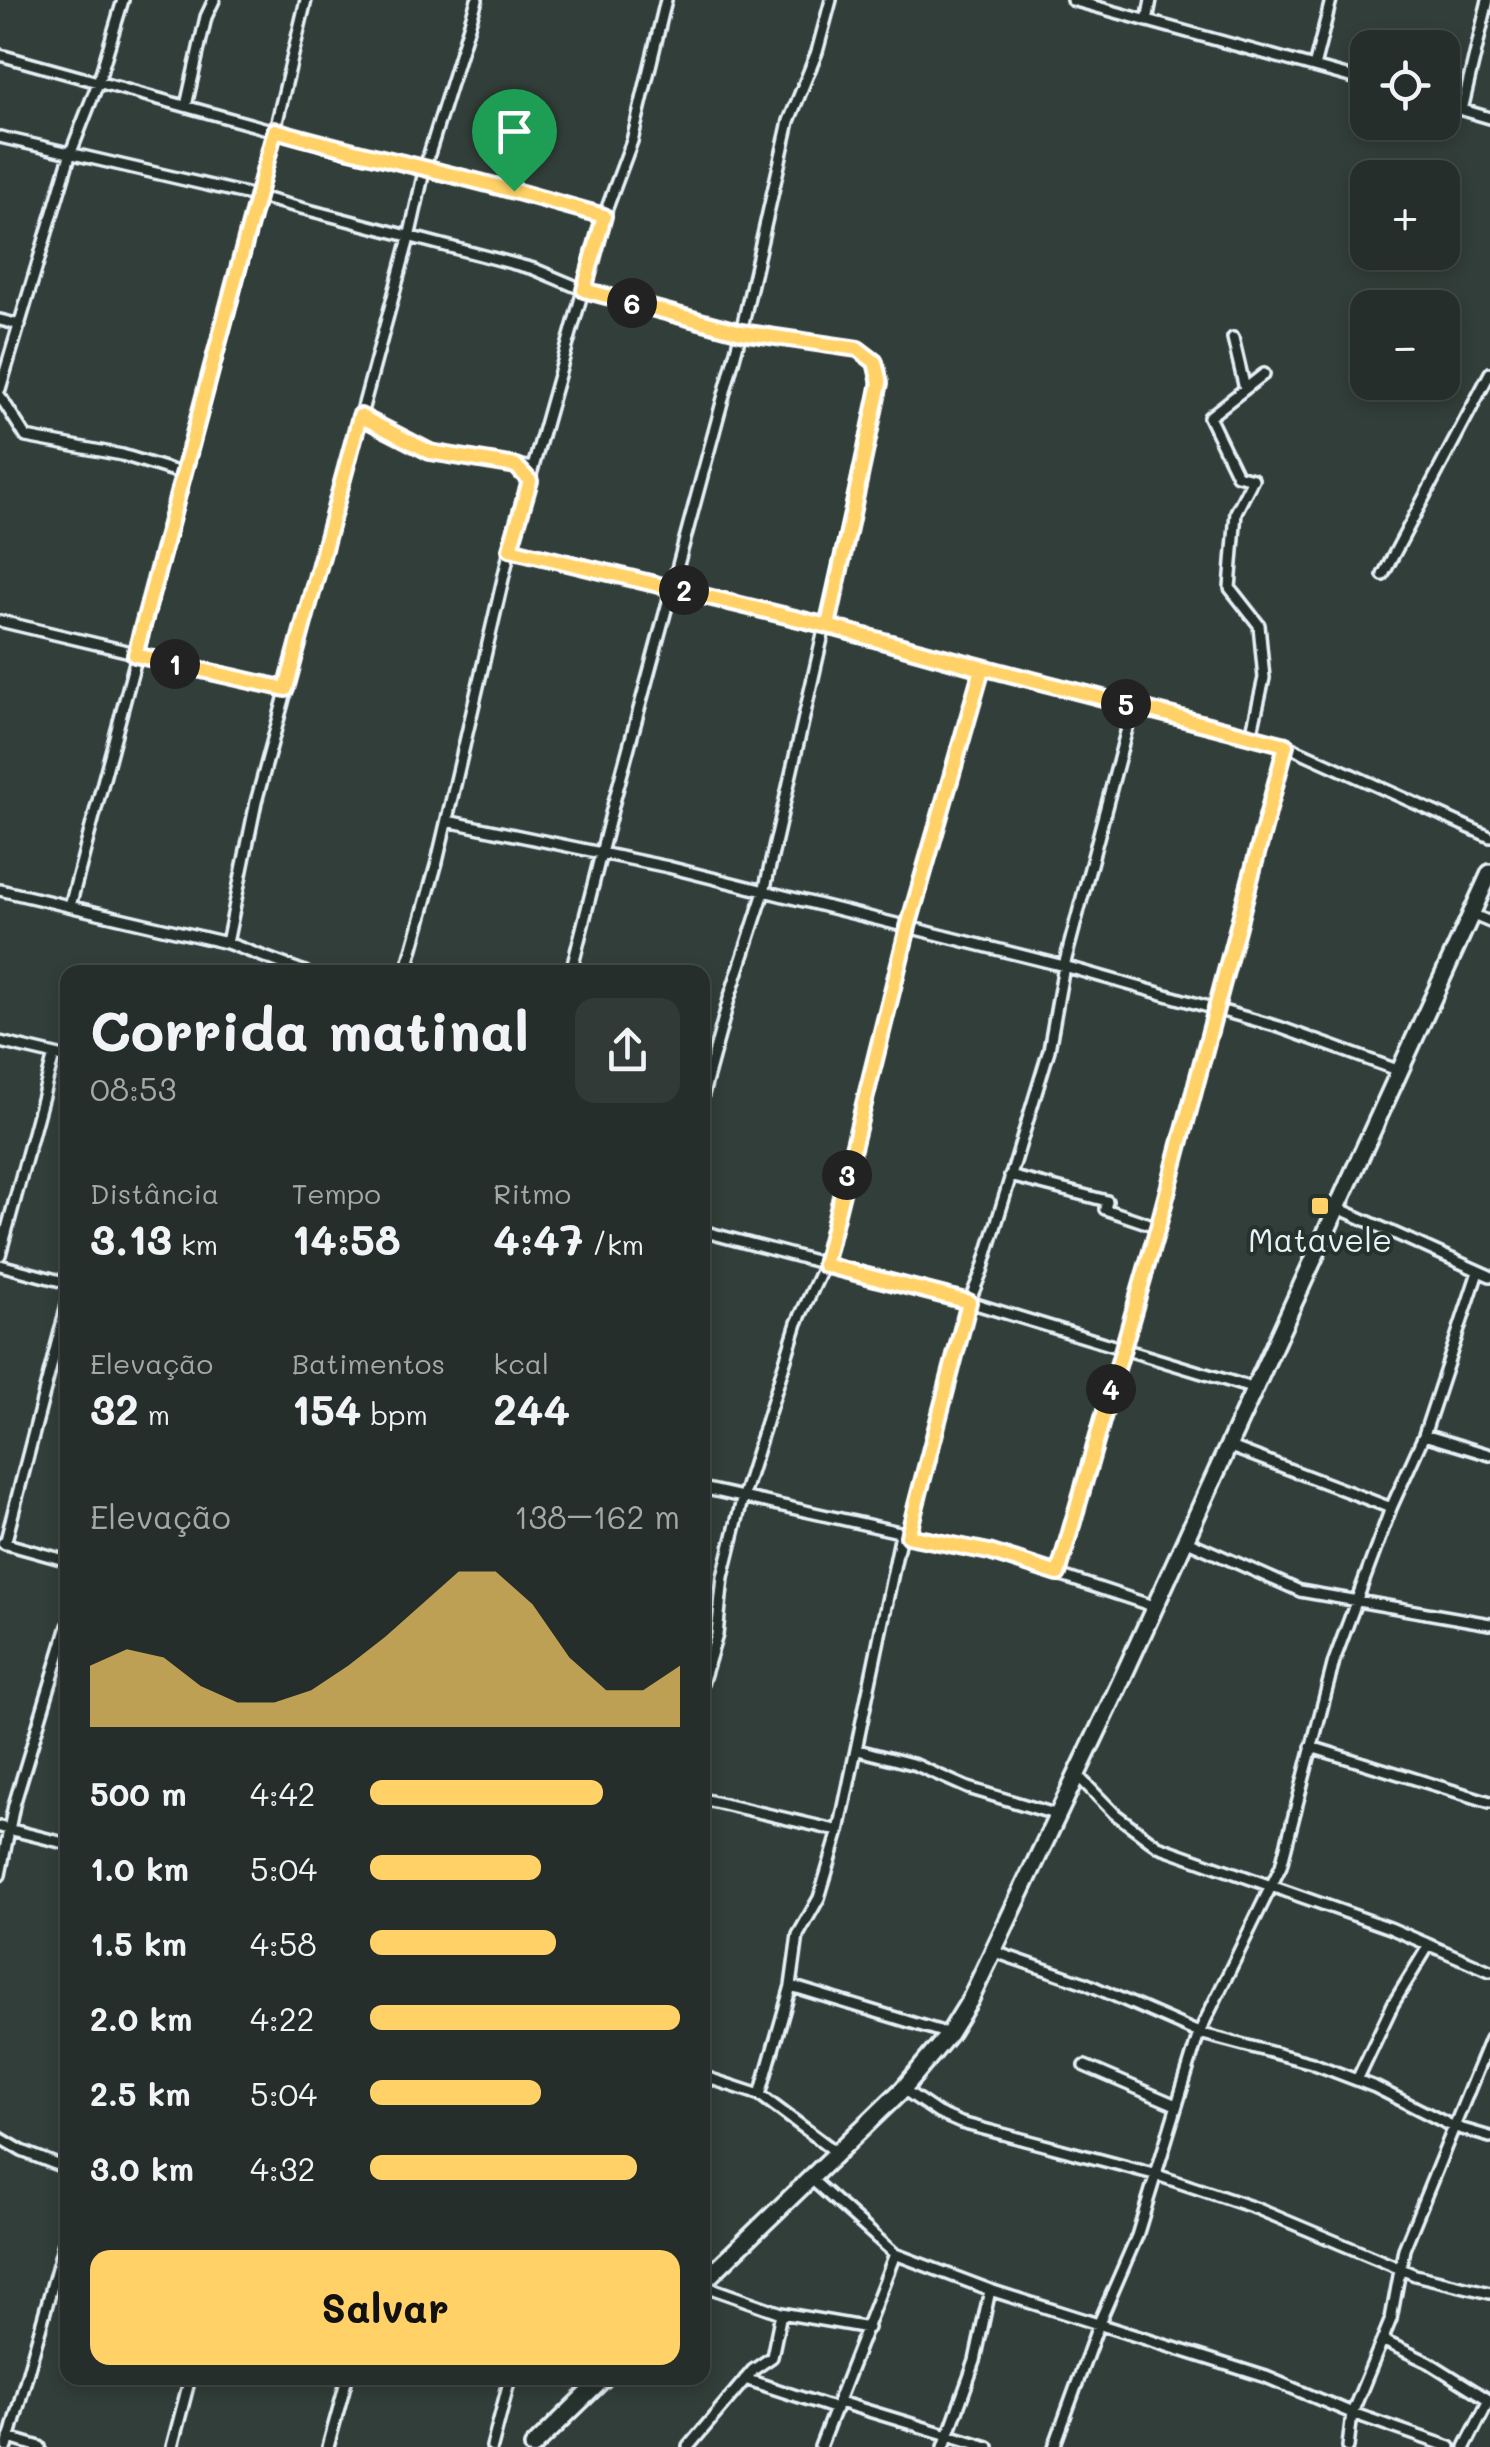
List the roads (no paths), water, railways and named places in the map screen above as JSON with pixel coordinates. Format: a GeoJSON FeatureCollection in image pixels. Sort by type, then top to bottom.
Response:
{"type":"FeatureCollection","features":[{"type":"Feature","properties":{"kind":"highway"},"geometry":{"type":"LineString","coordinates":[[710,2276],[903,2089],[949,2034],[995,1952],[1490,873]]}},
{"type":"Feature","properties":{"kind":"highway"},"geometry":{"type":"LineString","coordinates":[[533,2447],[597,2385]]}},
{"type":"Feature","properties":{"kind":"street"},"geometry":{"type":"LineString","coordinates":[[123,0],[98,83],[71,152],[0,393],[26,437],[122,455],[184,474]]}},
{"type":"Feature","properties":{"kind":"street"},"geometry":{"type":"LineString","coordinates":[[186,106],[206,17],[214,0]]}},
{"type":"Feature","properties":{"kind":"street"},"geometry":{"type":"LineString","coordinates":[[70,906],[259,197],[306,0]]}},
{"type":"Feature","properties":{"kind":"street"},"geometry":{"type":"LineString","coordinates":[[227,944],[256,802],[425,167],[477,0]]}},
{"type":"Feature","properties":{"kind":"street"},"geometry":{"type":"LineString","coordinates":[[408,965],[448,821],[510,549],[604,216],[632,141],[666,0]]}},
{"type":"Feature","properties":{"kind":"street"},"geometry":{"type":"LineString","coordinates":[[574,965],[741,332],[789,121],[818,52],[831,0]]}},
{"type":"Feature","properties":{"kind":"street"},"geometry":{"type":"LineString","coordinates":[[1072,0],[1350,77]]}},
{"type":"Feature","properties":{"kind":"street"},"geometry":{"type":"LineString","coordinates":[[1148,21],[1151,0]]}},
{"type":"Feature","properties":{"kind":"street"},"geometry":{"type":"LineString","coordinates":[[1314,66],[1331,0]]}},
{"type":"Feature","properties":{"kind":"street"},"geometry":{"type":"LineString","coordinates":[[1488,0],[1462,110],[1490,118]]}},
{"type":"Feature","properties":{"kind":"street"},"geometry":{"type":"LineString","coordinates":[[0,55],[347,151],[425,167],[604,216]]}},
{"type":"Feature","properties":{"kind":"street"},"geometry":{"type":"LineString","coordinates":[[0,137],[259,197],[534,270],[584,290],[741,332],[858,349],[875,362],[879,372],[875,407],[828,626],[764,892],[710,1069]]}},
{"type":"Feature","properties":{"kind":"street"},"geometry":{"type":"LineString","coordinates":[[0,320],[20,325]]}},
{"type":"Feature","properties":{"kind":"street"},"geometry":{"type":"LineString","coordinates":[[1233,338],[1245,389]]}},
{"type":"Feature","properties":{"kind":"street"},"geometry":{"type":"LineString","coordinates":[[1383,574],[1490,373]]}},
{"type":"Feature","properties":{"kind":"street"},"geometry":{"type":"LineString","coordinates":[[1252,736],[1264,678],[1259,625],[1230,588],[1236,512],[1252,479],[1236,475],[1210,417],[1264,374]]}},
{"type":"Feature","properties":{"kind":"street"},"geometry":{"type":"LineString","coordinates":[[360,416],[430,452],[534,468]]}},
{"type":"Feature","properties":{"kind":"street"},"geometry":{"type":"LineString","coordinates":[[516,466],[530,481]]}},
{"type":"Feature","properties":{"kind":"street"},"geometry":{"type":"LineString","coordinates":[[510,549],[828,626],[1286,745],[1490,837]]}},
{"type":"Feature","properties":{"kind":"street"},"geometry":{"type":"LineString","coordinates":[[0,621],[286,689]]}},
{"type":"Feature","properties":{"kind":"street"},"geometry":{"type":"LineString","coordinates":[[710,1644],[743,1496],[797,1322],[824,1265],[908,927],[982,669]]}},
{"type":"Feature","properties":{"kind":"street"},"geometry":{"type":"LineString","coordinates":[[760,2094],[790,1986],[798,1935],[819,1898],[839,1831],[904,1535],[969,1302],[1049,1050],[1064,966],[1133,706]]}},
{"type":"Feature","properties":{"kind":"street"},"geometry":{"type":"LineString","coordinates":[[1058,1574],[1158,1227],[1286,745]]}},
{"type":"Feature","properties":{"kind":"street"},"geometry":{"type":"LineString","coordinates":[[448,821],[764,892],[1064,966],[1216,1008],[1400,1071]]}},
{"type":"Feature","properties":{"kind":"street"},"geometry":{"type":"LineString","coordinates":[[0,890],[227,944],[288,965]]}},
{"type":"Feature","properties":{"kind":"street"},"geometry":{"type":"LineString","coordinates":[[1471,914],[1490,922]]}},
{"type":"Feature","properties":{"kind":"street"},"geometry":{"type":"LineString","coordinates":[[272,965],[274,959]]}},
{"type":"Feature","properties":{"kind":"street"},"geometry":{"type":"LineString","coordinates":[[0,1042],[60,1056]]}},
{"type":"Feature","properties":{"kind":"street"},"geometry":{"type":"LineString","coordinates":[[0,1255],[54,1055]]}},
{"type":"Feature","properties":{"kind":"street"},"geometry":{"type":"LineString","coordinates":[[1010,1176],[1107,1201],[1105,1210],[1158,1227]]}},
{"type":"Feature","properties":{"kind":"street"},"geometry":{"type":"LineString","coordinates":[[1338,1208],[1490,1276]]}},
{"type":"Feature","properties":{"kind":"street"},"geometry":{"type":"LineString","coordinates":[[710,1233],[969,1302],[1255,1389]]}},
{"type":"Feature","properties":{"kind":"street"},"geometry":{"type":"LineString","coordinates":[[0,1265],[60,1281]]}},
{"type":"Feature","properties":{"kind":"street"},"geometry":{"type":"LineString","coordinates":[[1054,2447],[1136,2236],[1199,2033],[1274,1885],[1334,1661],[1391,1508],[1424,1435],[1478,1272]]}},
{"type":"Feature","properties":{"kind":"street"},"geometry":{"type":"LineString","coordinates":[[60,1331],[3,1543],[60,1559]]}},
{"type":"Feature","properties":{"kind":"street"},"geometry":{"type":"LineString","coordinates":[[1424,1435],[1490,1455]]}},
{"type":"Feature","properties":{"kind":"street"},"geometry":{"type":"LineString","coordinates":[[1228,1446],[1391,1508]]}},
{"type":"Feature","properties":{"kind":"street"},"geometry":{"type":"LineString","coordinates":[[710,1490],[989,1552],[1154,1606]]}},
{"type":"Feature","properties":{"kind":"street"},"geometry":{"type":"LineString","coordinates":[[1184,1540],[1300,1591],[1490,1624]]}},
{"type":"Feature","properties":{"kind":"street"},"geometry":{"type":"LineString","coordinates":[[0,1876],[4,1828],[60,1651]]}},
{"type":"Feature","properties":{"kind":"street"},"geometry":{"type":"LineString","coordinates":[[1311,1747],[1490,1802]]}},
{"type":"Feature","properties":{"kind":"street"},"geometry":{"type":"LineString","coordinates":[[858,1750],[1058,1815]]}},
{"type":"Feature","properties":{"kind":"street"},"geometry":{"type":"LineString","coordinates":[[1077,1775],[1145,1839],[1274,1885],[1490,1971]]}},
{"type":"Feature","properties":{"kind":"street"},"geometry":{"type":"LineString","coordinates":[[710,1801],[839,1831]]}},
{"type":"Feature","properties":{"kind":"street"},"geometry":{"type":"LineString","coordinates":[[4,1828],[60,1842]]}},
{"type":"Feature","properties":{"kind":"street"},"geometry":{"type":"LineString","coordinates":[[1357,2080],[1393,2004],[1428,1945]]}},
{"type":"Feature","properties":{"kind":"street"},"geometry":{"type":"LineString","coordinates":[[995,1952],[1084,1983],[1199,2033],[1312,2063],[1452,2126],[1490,2137]]}},
{"type":"Feature","properties":{"kind":"street"},"geometry":{"type":"LineString","coordinates":[[790,1986],[949,2034]]}},
{"type":"Feature","properties":{"kind":"street"},"geometry":{"type":"LineString","coordinates":[[1348,2447],[1352,2413],[1384,2341],[1400,2267],[1452,2126],[1490,2039]]}},
{"type":"Feature","properties":{"kind":"street"},"geometry":{"type":"LineString","coordinates":[[1085,2066],[1176,2105]]}},
{"type":"Feature","properties":{"kind":"street"},"geometry":{"type":"LineString","coordinates":[[710,2078],[760,2094],[836,2152]]}},
{"type":"Feature","properties":{"kind":"street"},"geometry":{"type":"LineString","coordinates":[[903,2089],[960,2123],[1154,2174],[1258,2209],[1415,2275],[1490,2293]]}},
{"type":"Feature","properties":{"kind":"street"},"geometry":{"type":"LineString","coordinates":[[0,2138],[60,2167]]}},
{"type":"Feature","properties":{"kind":"street"},"geometry":{"type":"LineString","coordinates":[[810,2178],[895,2254],[990,2290],[1266,2377],[1352,2413],[1450,2447]]}},
{"type":"Feature","properties":{"kind":"street"},"geometry":{"type":"LineString","coordinates":[[820,2447],[895,2254]]}},
{"type":"Feature","properties":{"kind":"street"},"geometry":{"type":"LineString","coordinates":[[40,2447],[8,2443],[60,2258]]}},
{"type":"Feature","properties":{"kind":"street"},"geometry":{"type":"LineString","coordinates":[[710,2287],[781,2313],[868,2328]]}},
{"type":"Feature","properties":{"kind":"street"},"geometry":{"type":"LineString","coordinates":[[944,2447],[975,2361],[990,2290]]}},
{"type":"Feature","properties":{"kind":"street"},"geometry":{"type":"LineString","coordinates":[[688,2447],[744,2379],[772,2357],[781,2313]]}},
{"type":"Feature","properties":{"kind":"street"},"geometry":{"type":"LineString","coordinates":[[1384,2341],[1484,2395],[1488,2404],[1466,2447]]}},
{"type":"Feature","properties":{"kind":"street"},"geometry":{"type":"LineString","coordinates":[[744,2379],[988,2447]]}},
{"type":"Feature","properties":{"kind":"street"},"geometry":{"type":"LineString","coordinates":[[172,2447],[188,2385]]}},
{"type":"Feature","properties":{"kind":"street"},"geometry":{"type":"LineString","coordinates":[[328,2447],[346,2385]]}},
{"type":"Feature","properties":{"kind":"street"},"geometry":{"type":"LineString","coordinates":[[492,2447],[508,2385]]}},
{"type":"Feature","properties":{"kind":"place","name":"Matavele"},"geometry":{"type":"Point","coordinates":[1320,1206]}}]}
